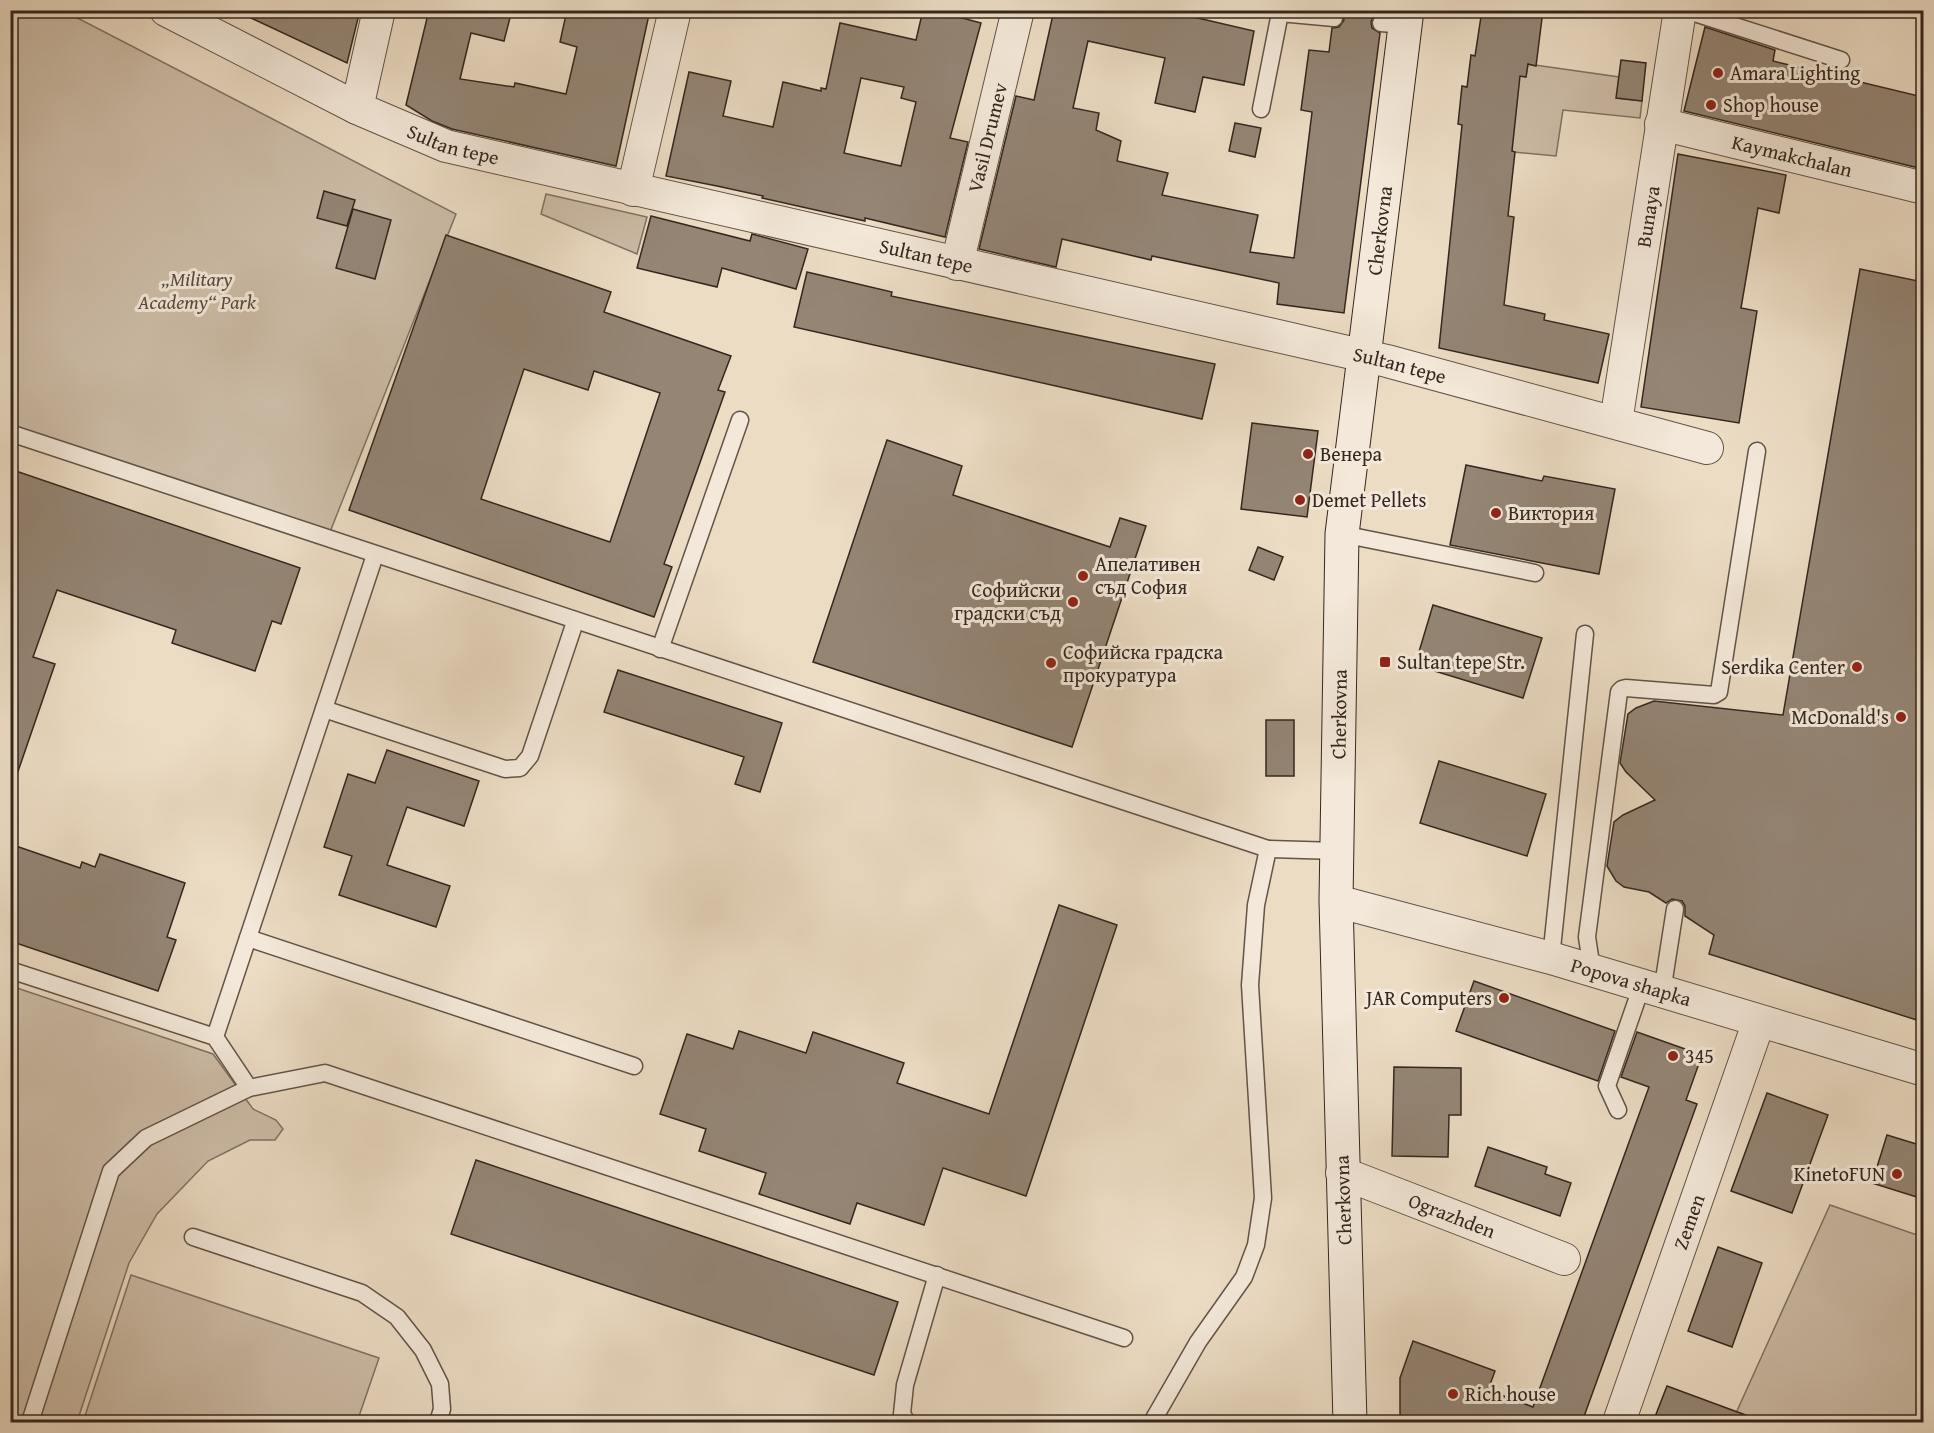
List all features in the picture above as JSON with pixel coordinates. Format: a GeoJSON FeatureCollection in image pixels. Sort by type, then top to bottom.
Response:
{"type":"FeatureCollection","features":[{"type":"Feature","properties":{"kind":"street","name":"Sultan tepe"},"geometry":{"type":"LineString","coordinates":[[166,10],[357,108],[446,146],[1364,356],[1707,448]]}},
{"type":"Feature","properties":{"kind":"street"},"geometry":{"type":"LineString","coordinates":[[357,108],[379,10]]}},
{"type":"Feature","properties":{"kind":"street"},"geometry":{"type":"LineString","coordinates":[[633,190],[675,10]]}},
{"type":"Feature","properties":{"kind":"street","name":"Vasil Drumev"},"geometry":{"type":"LineString","coordinates":[[957,264],[1018,10]]}},
{"type":"Feature","properties":{"kind":"street","name":"Bunaya"},"geometry":{"type":"LineString","coordinates":[[1616,422],[1661,124],[1683,10]]}},
{"type":"Feature","properties":{"kind":"street","name":"Cherkovna"},"geometry":{"type":"LineString","coordinates":[[1350,1422],[1336,902],[1341,534],[1364,356],[1398,20]]}},
{"type":"Feature","properties":{"kind":"street","name":"Kaymakchalan"},"geometry":{"type":"LineString","coordinates":[[1661,124],[1923,188]]}},
{"type":"Feature","properties":{"kind":"street","name":"Popova shapka"},"geometry":{"type":"LineString","coordinates":[[1336,902],[1551,958],[1923,1070]]}},
{"type":"Feature","properties":{"kind":"street","name":"Zemen"},"geometry":{"type":"LineString","coordinates":[[1619,1422],[1759,1021]]}},
{"type":"Feature","properties":{"kind":"street","name":"Ograzhden"},"geometry":{"type":"LineString","coordinates":[[1342,1173],[1564,1259]]}},
{"type":"Feature","properties":{"kind":"lane"},"geometry":{"type":"LineString","coordinates":[[1683,10],[1840,60]]}},
{"type":"Feature","properties":{"kind":"lane"},"geometry":{"type":"LineString","coordinates":[[1261,109],[1280,13],[1334,18]]}},
{"type":"Feature","properties":{"kind":"lane"},"geometry":{"type":"LineString","coordinates":[[660,650],[740,420]]}},
{"type":"Feature","properties":{"kind":"lane"},"geometry":{"type":"LineString","coordinates":[[10,433],[575,622],[1268,849],[1337,851]]}},
{"type":"Feature","properties":{"kind":"lane"},"geometry":{"type":"LineString","coordinates":[[1592,970],[1587,937],[1619,692],[1626,688],[1714,695],[1719,692],[1757,451]]}},
{"type":"Feature","properties":{"kind":"lane"},"geometry":{"type":"LineString","coordinates":[[1341,534],[1535,573]]}},
{"type":"Feature","properties":{"kind":"lane"},"geometry":{"type":"LineString","coordinates":[[214,1037],[375,555]]}},
{"type":"Feature","properties":{"kind":"lane"},"geometry":{"type":"LineString","coordinates":[[324,709],[505,769],[520,768],[530,756],[575,622]]}},
{"type":"Feature","properties":{"kind":"lane"},"geometry":{"type":"LineString","coordinates":[[1551,958],[1585,634]]}},
{"type":"Feature","properties":{"kind":"lane"},"geometry":{"type":"LineString","coordinates":[[1152,1422],[1198,1342],[1244,1277],[1256,1245],[1263,1198],[1250,985],[1256,905],[1268,849]]}},
{"type":"Feature","properties":{"kind":"lane"},"geometry":{"type":"LineString","coordinates":[[1618,1110],[1607,1086],[1652,989],[1675,909]]}},
{"type":"Feature","properties":{"kind":"lane"},"geometry":{"type":"LineString","coordinates":[[248,938],[634,1066]]}},
{"type":"Feature","properties":{"kind":"lane"},"geometry":{"type":"LineString","coordinates":[[10,970],[214,1037],[249,1088]]}},
{"type":"Feature","properties":{"kind":"lane"},"geometry":{"type":"LineString","coordinates":[[30,1422],[111,1171],[146,1138],[249,1088],[325,1073],[1124,1338]]}},
{"type":"Feature","properties":{"kind":"lane"},"geometry":{"type":"LineString","coordinates":[[193,1237],[362,1293],[397,1317],[423,1350],[441,1384],[442,1409],[438,1422]]}},
{"type":"Feature","properties":{"kind":"lane"},"geometry":{"type":"LineString","coordinates":[[907,1422],[902,1414],[905,1386],[937,1275]]}},
{"type":"Feature","properties":{"kind":"green space","name":"„Military Academy“ Park"},"geometry":{"type":"Polygon","coordinates":[[[11,11],[64,11],[456,214],[330,532],[11,428],[11,11]]]}},
{"type":"Feature","properties":{"kind":"green space"},"geometry":{"type":"Polygon","coordinates":[[[1528,64],[1619,77],[1617,98],[1642,101],[1640,118],[1563,110],[1556,156],[1503,151],[1514,75],[1526,77],[1528,64]]]}},
{"type":"Feature","properties":{"kind":"green space"},"geometry":{"type":"Polygon","coordinates":[[[546,194],[647,217],[637,254],[541,214],[546,194]]]}},
{"type":"Feature","properties":{"kind":"green space"},"geometry":{"type":"Polygon","coordinates":[[[11,986],[213,1054],[253,1109],[276,1120],[283,1129],[275,1140],[250,1140],[208,1161],[157,1214],[129,1263],[77,1422],[11,1422],[11,986]]]}},
{"type":"Feature","properties":{"kind":"green space"},"geometry":{"type":"Polygon","coordinates":[[[1830,1205],[1923,1237],[1923,1422],[1732,1422],[1830,1205]]]}},
{"type":"Feature","properties":{"kind":"green space"},"geometry":{"type":"Polygon","coordinates":[[[131,1275],[379,1358],[357,1422],[83,1422],[131,1275]]]}},
{"type":"Feature","properties":{"kind":"building"},"geometry":{"type":"Polygon","coordinates":[[[234,10],[360,10],[347,63],[234,10]]]}},
{"type":"Feature","properties":{"kind":"building"},"geometry":{"type":"Polygon","coordinates":[[[429,10],[512,10],[504,41],[471,33],[460,79],[514,87],[515,83],[566,94],[577,47],[560,42],[567,10],[650,10],[616,166],[452,129],[432,121],[406,105],[429,10]]]}},
{"type":"Feature","properties":{"kind":"building"},"geometry":{"type":"Polygon","coordinates":[[[923,10],[933,10],[981,23],[950,138],[968,142],[945,237],[666,176],[689,72],[731,81],[723,116],[773,127],[783,82],[821,91],[821,88],[826,89],[840,23],[916,40],[923,10]],[[861,78],[844,153],[901,166],[916,102],[901,98],[904,87],[861,78]]]}},
{"type":"Feature","properties":{"kind":"building"},"geometry":{"type":"Polygon","coordinates":[[[1054,10],[1152,10],[1175,16],[1176,13],[1254,31],[1244,85],[1203,77],[1195,112],[1155,103],[1165,58],[1088,41],[1073,108],[1099,113],[1096,130],[1121,141],[1117,161],[1168,173],[1162,195],[1258,215],[1250,252],[1294,258],[1312,112],[1301,110],[1309,50],[1329,52],[1332,28],[1339,27],[1344,20],[1341,10],[1383,10],[1383,13],[1373,17],[1371,22],[1372,28],[1380,33],[1344,313],[1277,304],[1279,283],[1152,256],[1151,260],[1062,239],[1056,267],[979,249],[1016,96],[1034,100],[1054,10]]]}},
{"type":"Feature","properties":{"kind":"building"},"geometry":{"type":"Polygon","coordinates":[[[1482,10],[1543,10],[1536,66],[1528,64],[1526,77],[1520,76],[1508,216],[1514,217],[1504,305],[1545,314],[1544,320],[1609,334],[1598,383],[1439,348],[1462,125],[1458,124],[1462,86],[1467,87],[1471,55],[1475,56],[1482,10]]]}},
{"type":"Feature","properties":{"kind":"building"},"geometry":{"type":"Polygon","coordinates":[[[1705,27],[1775,50],[1773,61],[1923,97],[1923,169],[1684,111],[1705,27]]]}},
{"type":"Feature","properties":{"kind":"building"},"geometry":{"type":"Polygon","coordinates":[[[1621,60],[1646,63],[1642,101],[1616,98],[1621,60]]]}},
{"type":"Feature","properties":{"kind":"building"},"geometry":{"type":"Polygon","coordinates":[[[1235,123],[1261,128],[1255,157],[1229,151],[1235,123]]]}},
{"type":"Feature","properties":{"kind":"building"},"geometry":{"type":"Polygon","coordinates":[[[1678,154],[1786,175],[1779,213],[1758,208],[1741,308],[1757,311],[1739,423],[1641,407],[1678,154]]]}},
{"type":"Feature","properties":{"kind":"building"},"geometry":{"type":"Polygon","coordinates":[[[324,191],[355,200],[347,226],[317,218],[324,191]]]}},
{"type":"Feature","properties":{"kind":"building"},"geometry":{"type":"Polygon","coordinates":[[[353,209],[391,220],[375,279],[336,268],[353,209]]]}},
{"type":"Feature","properties":{"kind":"building"},"geometry":{"type":"Polygon","coordinates":[[[651,216],[750,241],[752,234],[808,249],[796,289],[722,268],[717,287],[637,268],[651,216]]]}},
{"type":"Feature","properties":{"kind":"building"},"geometry":{"type":"Polygon","coordinates":[[[446,235],[611,292],[604,312],[731,356],[718,390],[725,392],[664,564],[672,567],[654,617],[349,510],[446,235]],[[524,369],[481,499],[610,542],[660,393],[594,371],[588,390],[524,369]]]}},
{"type":"Feature","properties":{"kind":"building","name":"Serdika Center"},"geometry":{"type":"Polygon","coordinates":[[[1860,269],[1923,282],[1923,1022],[1709,954],[1714,935],[1685,916],[1685,906],[1682,901],[1672,899],[1666,903],[1649,892],[1624,887],[1616,881],[1607,866],[1614,822],[1623,815],[1655,800],[1626,772],[1620,763],[1628,714],[1654,701],[1783,715],[1860,269]]]}},
{"type":"Feature","properties":{"kind":"building"},"geometry":{"type":"Polygon","coordinates":[[[807,272],[892,292],[891,296],[1215,364],[1202,419],[794,327],[807,272]]]}},
{"type":"Feature","properties":{"kind":"building"},"geometry":{"type":"Polygon","coordinates":[[[1252,423],[1318,431],[1307,517],[1241,509],[1252,423]]]}},
{"type":"Feature","properties":{"kind":"building"},"geometry":{"type":"Polygon","coordinates":[[[887,440],[962,466],[953,495],[1110,547],[1120,518],[1146,526],[1072,747],[813,662],[887,440]]]}},
{"type":"Feature","properties":{"kind":"building"},"geometry":{"type":"Polygon","coordinates":[[[1466,465],[1542,481],[1544,476],[1615,489],[1599,574],[1450,545],[1466,465]]]}},
{"type":"Feature","properties":{"kind":"building"},"geometry":{"type":"Polygon","coordinates":[[[10,469],[300,568],[281,624],[272,621],[255,671],[172,643],[176,630],[57,590],[33,657],[55,664],[14,783],[10,782],[10,469]]]}},
{"type":"Feature","properties":{"kind":"building"},"geometry":{"type":"Polygon","coordinates":[[[1258,547],[1283,557],[1274,580],[1249,570],[1258,547]]]}},
{"type":"Feature","properties":{"kind":"building"},"geometry":{"type":"Polygon","coordinates":[[[1433,605],[1542,638],[1523,698],[1415,665],[1433,605]]]}},
{"type":"Feature","properties":{"kind":"building"},"geometry":{"type":"Polygon","coordinates":[[[618,670],[782,723],[760,792],[735,784],[744,757],[604,712],[618,670]]]}},
{"type":"Feature","properties":{"kind":"building"},"geometry":{"type":"Polygon","coordinates":[[[1266,720],[1294,720],[1294,776],[1266,776],[1266,720]]]}},
{"type":"Feature","properties":{"kind":"building"},"geometry":{"type":"Polygon","coordinates":[[[387,750],[479,781],[464,826],[407,807],[387,865],[450,886],[436,927],[339,895],[352,856],[324,847],[348,774],[375,783],[387,750]]]}},
{"type":"Feature","properties":{"kind":"building"},"geometry":{"type":"Polygon","coordinates":[[[1439,761],[1546,794],[1527,856],[1420,823],[1439,761]]]}},
{"type":"Feature","properties":{"kind":"building"},"geometry":{"type":"Polygon","coordinates":[[[10,844],[80,868],[82,862],[95,867],[100,854],[185,883],[167,937],[176,940],[158,991],[10,941],[10,844]]]}},
{"type":"Feature","properties":{"kind":"building"},"geometry":{"type":"Polygon","coordinates":[[[1059,905],[1117,925],[1026,1196],[943,1168],[924,1225],[857,1203],[850,1224],[759,1194],[766,1173],[699,1151],[706,1129],[660,1114],[687,1034],[733,1049],[739,1031],[806,1053],[813,1032],[904,1063],[897,1083],[989,1114],[1059,905]]]}},
{"type":"Feature","properties":{"kind":"building"},"geometry":{"type":"Polygon","coordinates":[[[1474,981],[1615,1031],[1598,1081],[1456,1031],[1474,981]]]}},
{"type":"Feature","properties":{"kind":"building"},"geometry":{"type":"Polygon","coordinates":[[[1637,1032],[1702,1055],[1686,1100],[1697,1104],[1582,1422],[1421,1422],[1400,1415],[1400,1378],[1413,1341],[1495,1371],[1488,1390],[1533,1407],[1649,1087],[1621,1077],[1637,1032]]]}},
{"type":"Feature","properties":{"kind":"building"},"geometry":{"type":"Polygon","coordinates":[[[1394,1067],[1461,1068],[1461,1115],[1449,1115],[1448,1157],[1392,1156],[1394,1067]]]}},
{"type":"Feature","properties":{"kind":"building"},"geometry":{"type":"Polygon","coordinates":[[[1767,1093],[1828,1115],[1792,1213],[1731,1191],[1767,1093]]]}},
{"type":"Feature","properties":{"kind":"building"},"geometry":{"type":"Polygon","coordinates":[[[1887,1135],[1923,1146],[1923,1199],[1872,1183],[1887,1135]]]}},
{"type":"Feature","properties":{"kind":"building"},"geometry":{"type":"Polygon","coordinates":[[[1488,1147],[1547,1167],[1545,1174],[1571,1183],[1560,1216],[1475,1186],[1488,1147]]]}},
{"type":"Feature","properties":{"kind":"building"},"geometry":{"type":"Polygon","coordinates":[[[476,1160],[898,1302],[874,1375],[451,1234],[476,1160]]]}},
{"type":"Feature","properties":{"kind":"building"},"geometry":{"type":"Polygon","coordinates":[[[1718,1247],[1762,1263],[1732,1347],[1688,1331],[1718,1247]]]}},
{"type":"Feature","properties":{"kind":"building"},"geometry":{"type":"Polygon","coordinates":[[[1667,1386],[1759,1420],[1758,1422],[1653,1422],[1667,1386]]]}},
{"type":"Feature","properties":{"kind":"place","name":"Amara Lighting"},"geometry":{"type":"Point","coordinates":[1718,73]}},
{"type":"Feature","properties":{"kind":"place","name":"Shop house"},"geometry":{"type":"Point","coordinates":[1711,105]}},
{"type":"Feature","properties":{"kind":"place","name":"Венера"},"geometry":{"type":"Point","coordinates":[1308,454]}},
{"type":"Feature","properties":{"kind":"place","name":"Demet Pellets"},"geometry":{"type":"Point","coordinates":[1300,500]}},
{"type":"Feature","properties":{"kind":"place","name":"Виктория"},"geometry":{"type":"Point","coordinates":[1496,513]}},
{"type":"Feature","properties":{"kind":"place","name":"Апелативен съд София"},"geometry":{"type":"Point","coordinates":[1083,576]}},
{"type":"Feature","properties":{"kind":"place","name":"Софийски градски съд"},"geometry":{"type":"Point","coordinates":[1073,602]}},
{"type":"Feature","properties":{"kind":"place","name":"Sultan tepe Str."},"geometry":{"type":"Point","coordinates":[1385,662]}},
{"type":"Feature","properties":{"kind":"place","name":"Софийска градска прокуратура"},"geometry":{"type":"Point","coordinates":[1051,663]}},
{"type":"Feature","properties":{"kind":"place","name":"Serdika Center"},"geometry":{"type":"Point","coordinates":[1857,667]}},
{"type":"Feature","properties":{"kind":"place","name":"McDonald's"},"geometry":{"type":"Point","coordinates":[1901,717]}},
{"type":"Feature","properties":{"kind":"place","name":"JAR Computers"},"geometry":{"type":"Point","coordinates":[1504,998]}},
{"type":"Feature","properties":{"kind":"place","name":"345"},"geometry":{"type":"Point","coordinates":[1673,1056]}},
{"type":"Feature","properties":{"kind":"place","name":"KinetoFUN"},"geometry":{"type":"Point","coordinates":[1897,1174]}},
{"type":"Feature","properties":{"kind":"place","name":"Rich house"},"geometry":{"type":"Point","coordinates":[1453,1394]}}]}
